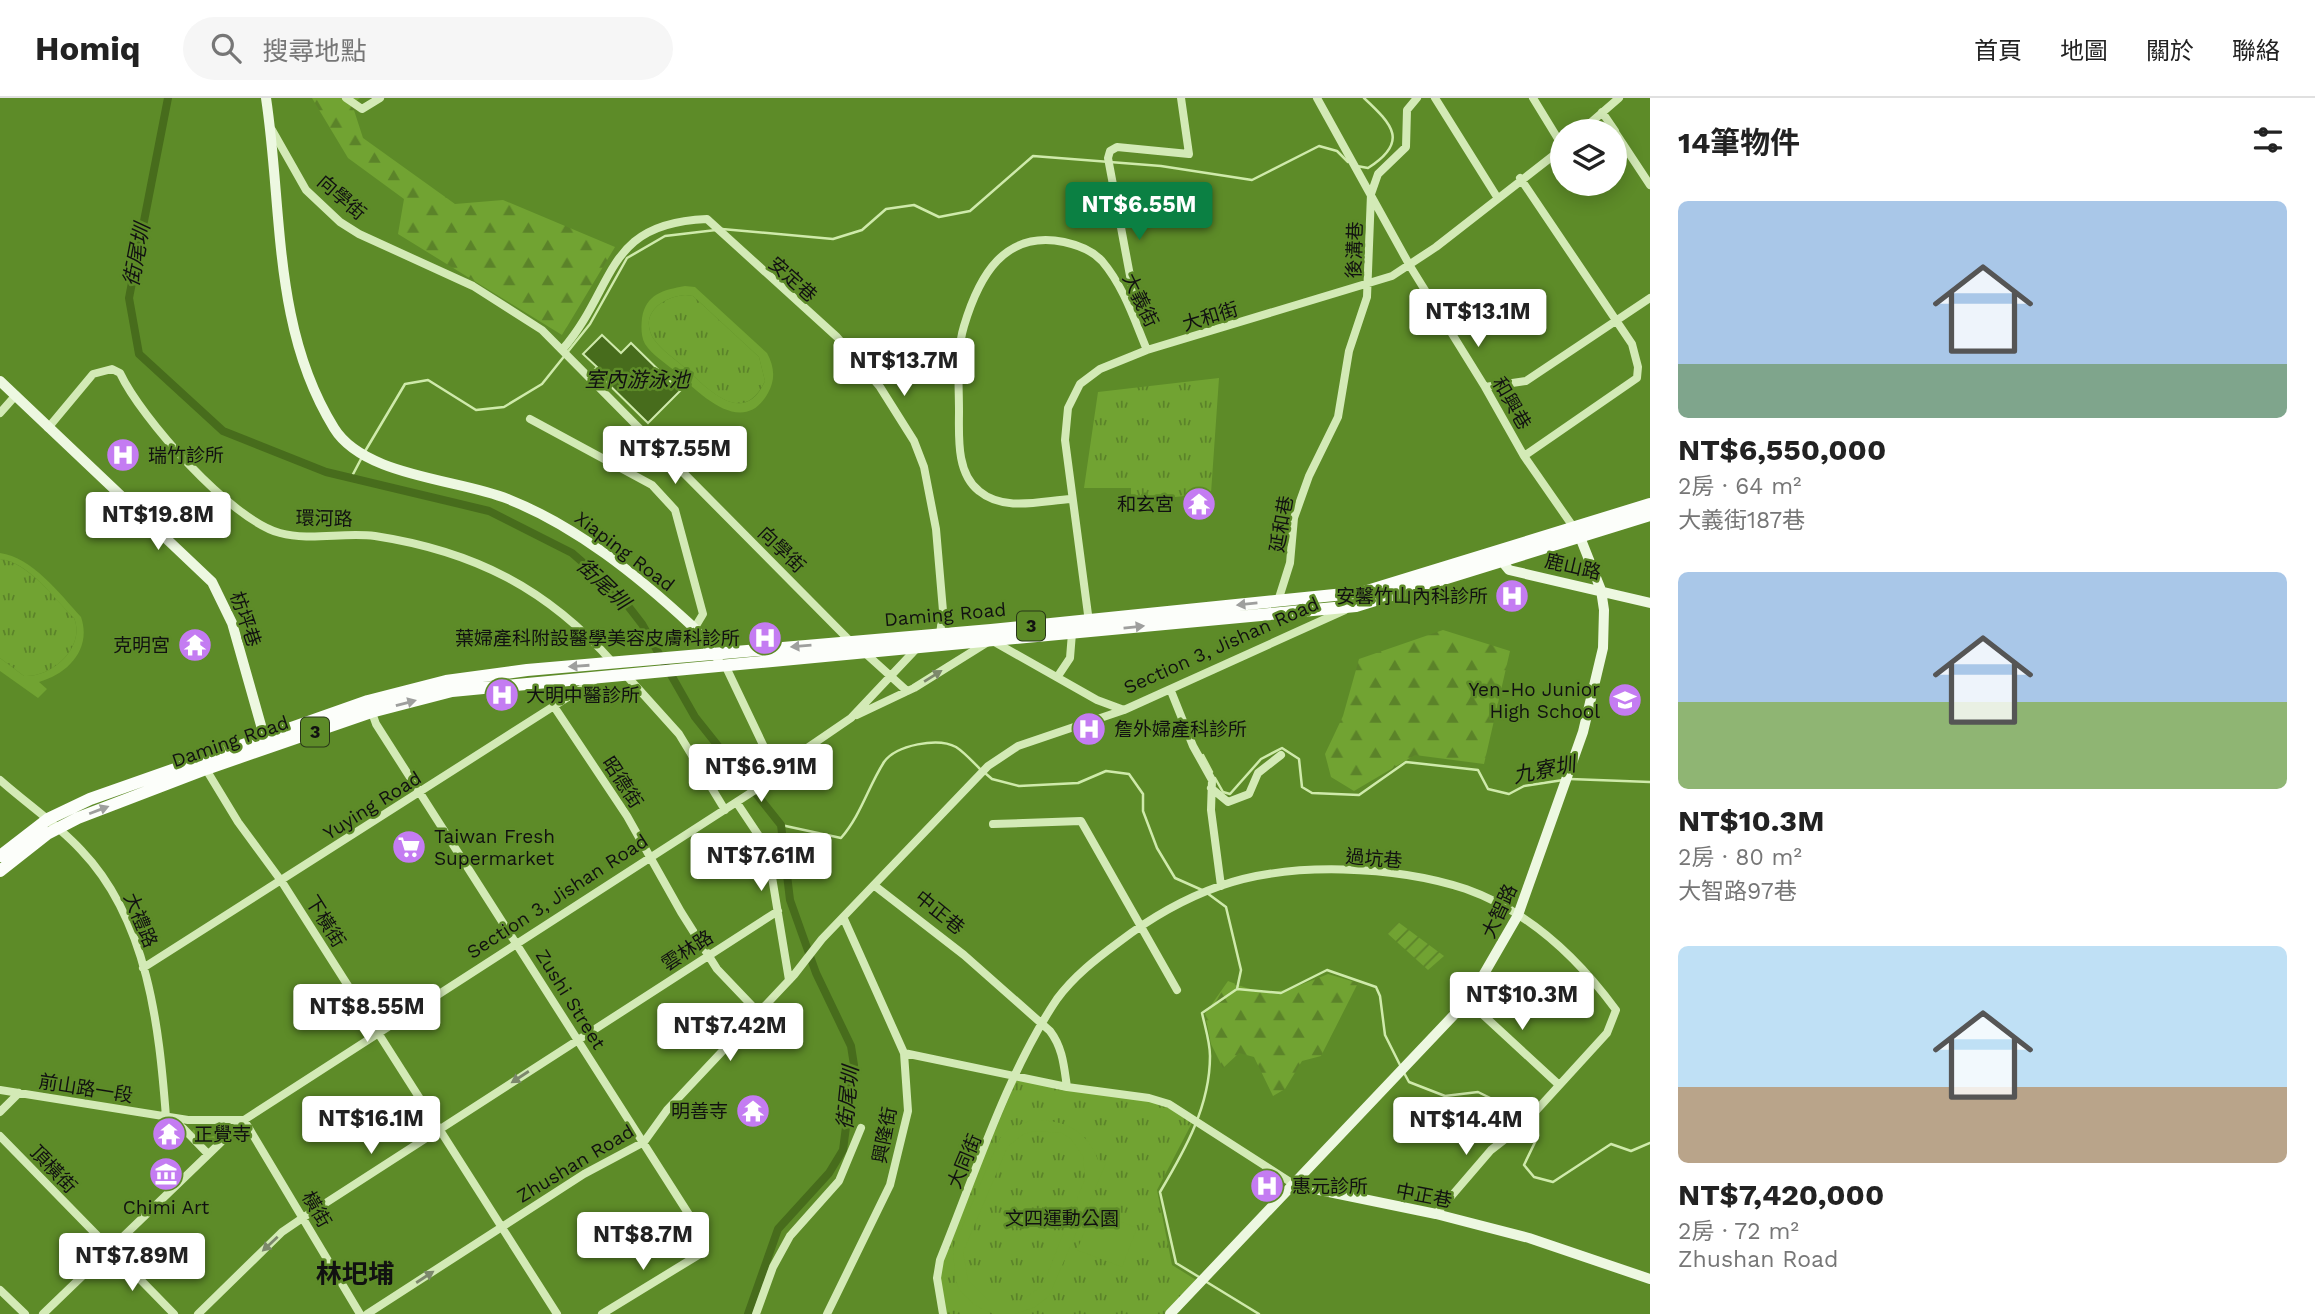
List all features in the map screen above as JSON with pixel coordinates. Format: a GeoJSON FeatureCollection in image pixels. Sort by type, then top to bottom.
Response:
{"type":"FeatureCollection","features":[{"type":"Feature","properties":{"kind":"main road","name":"Section 3, Jishan Road"},"geometry":{"type":"LineString","coordinates":[[1356,606],[1578,532],[1650,504]]}},
{"type":"Feature","properties":{"kind":"main road","name":"Section 3, Jishan Road"},"geometry":{"type":"LineString","coordinates":[[1578,532],[1650,515]]}},
{"type":"Feature","properties":{"kind":"main road","name":"Section 3, Jishan Road"},"geometry":{"type":"LineString","coordinates":[[1364,592],[1498,557]]}},
{"type":"Feature","properties":{"kind":"main road","name":"Daming Road"},"geometry":{"type":"LineString","coordinates":[[370,707],[477,687],[656,672],[699,662],[713,654],[940,634],[1072,633],[1090,626],[1364,592]]}},
{"type":"Feature","properties":{"kind":"main road","name":"Daming Road"},"geometry":{"type":"LineString","coordinates":[[0,856],[52,824],[203,765],[370,707],[474,676],[646,659],[725,665],[918,647],[990,635],[1356,606]]}},
{"type":"Feature","properties":{"kind":"main road","name":"Daming Road"},"geometry":{"type":"LineString","coordinates":[[0,871],[52,824]]}},
{"type":"Feature","properties":{"kind":"street"},"geometry":{"type":"LineString","coordinates":[[266,98],[271,127]]}},
{"type":"Feature","properties":{"kind":"street"},"geometry":{"type":"LineString","coordinates":[[346,98],[362,109],[380,98]]}},
{"type":"Feature","properties":{"kind":"street"},"geometry":{"type":"LineString","coordinates":[[1127,301],[1134,297],[1108,162],[1110,150],[1117,147],[1189,154],[1181,98]]}},
{"type":"Feature","properties":{"kind":"street","name":"和興巷"},"geometry":{"type":"LineString","coordinates":[[1317,98],[1410,266],[1524,456],[1578,532]]}},
{"type":"Feature","properties":{"kind":"street","name":"後溝巷"},"geometry":{"type":"LineString","coordinates":[[1338,417],[1349,351],[1364,310],[1369,284],[1371,194],[1378,174],[1406,147],[1407,110],[1417,98]]}},
{"type":"Feature","properties":{"kind":"street"},"geometry":{"type":"LineString","coordinates":[[1435,98],[1497,197]]}},
{"type":"Feature","properties":{"kind":"street"},"geometry":{"type":"LineString","coordinates":[[1533,98],[1550,126]]}},
{"type":"Feature","properties":{"kind":"street"},"geometry":{"type":"LineString","coordinates":[[1594,119],[1619,98]]}},
{"type":"Feature","properties":{"kind":"street"},"geometry":{"type":"LineString","coordinates":[[1602,112],[1607,119]]}},
{"type":"Feature","properties":{"kind":"street","name":"向學街"},"geometry":{"type":"LineString","coordinates":[[271,127],[306,190],[340,222],[483,292],[542,330],[851,642]]}},
{"type":"Feature","properties":{"kind":"street","name":"Xiaping Road"},"geometry":{"type":"LineString","coordinates":[[271,127],[284,273],[295,337],[300,357],[335,430],[354,447],[394,468],[507,498],[556,522],[595,547],[694,629],[725,665],[775,770]]}},
{"type":"Feature","properties":{"kind":"street"},"geometry":{"type":"LineString","coordinates":[[1627,150],[1650,185]]}},
{"type":"Feature","properties":{"kind":"street","name":"大和街"},"geometry":{"type":"LineString","coordinates":[[1090,626],[1065,440],[1073,395],[1094,372],[1147,350],[1369,284],[1410,266],[1550,156]]}},
{"type":"Feature","properties":{"kind":"street"},"geometry":{"type":"LineString","coordinates":[[1520,178],[1632,344],[1638,367],[1637,378],[1524,456]]}},
{"type":"Feature","properties":{"kind":"street","name":"安定巷"},"geometry":{"type":"LineString","coordinates":[[562,350],[578,332],[626,246],[652,229],[707,219],[711,226],[837,337],[880,387],[914,441],[924,467],[936,529],[943,611],[940,634]]}},
{"type":"Feature","properties":{"kind":"street","name":"大義街"},"geometry":{"type":"LineString","coordinates":[[1071,499],[1012,504],[993,500],[971,483],[960,445],[963,329],[976,293],[999,257],[1018,244],[1052,239],[1087,249],[1101,259],[1127,301],[1147,350]]}},
{"type":"Feature","properties":{"kind":"street"},"geometry":{"type":"LineString","coordinates":[[1485,387],[1526,381],[1650,298]]}},
{"type":"Feature","properties":{"kind":"street","name":"環河路"},"geometry":{"type":"LineString","coordinates":[[48,428],[93,374],[112,369],[120,373],[170,444],[232,504],[251,518],[279,533],[375,536],[431,547],[481,563],[516,580],[545,601],[596,643],[614,664]]}},
{"type":"Feature","properties":{"kind":"street","name":"枋坪巷"},"geometry":{"type":"LineString","coordinates":[[0,381],[212,582],[232,623],[266,743]]}},
{"type":"Feature","properties":{"kind":"street"},"geometry":{"type":"LineString","coordinates":[[0,413],[16,395]]}},
{"type":"Feature","properties":{"kind":"street","name":"延和巷"},"geometry":{"type":"LineString","coordinates":[[1279,601],[1290,563],[1294,518],[1301,495],[1338,417]]}},
{"type":"Feature","properties":{"kind":"street"},"geometry":{"type":"LineString","coordinates":[[530,419],[652,485],[670,501],[675,510],[703,614],[694,629]]}},
{"type":"Feature","properties":{"kind":"street","name":"大智路"},"geometry":{"type":"LineString","coordinates":[[1170,1314],[1468,1001],[1485,977],[1518,915],[1566,781],[1596,684],[1603,648],[1604,610],[1601,590],[1578,532]]}},
{"type":"Feature","properties":{"kind":"street","name":"鹿山路"},"geometry":{"type":"LineString","coordinates":[[1498,557],[1509,570],[1650,603]]}},
{"type":"Feature","properties":{"kind":"street"},"geometry":{"type":"LineString","coordinates":[[1356,606],[1364,592]]}},
{"type":"Feature","properties":{"kind":"street","name":"Section 3, Jishan Road"},"geometry":{"type":"LineString","coordinates":[[990,635],[1097,700],[1124,710],[1356,606]]}},
{"type":"Feature","properties":{"kind":"street"},"geometry":{"type":"LineString","coordinates":[[1058,676],[1070,658],[1072,633]]}},
{"type":"Feature","properties":{"kind":"street"},"geometry":{"type":"LineString","coordinates":[[850,718],[918,647],[940,634]]}},
{"type":"Feature","properties":{"kind":"street"},"geometry":{"type":"LineString","coordinates":[[775,770],[850,718],[907,691],[990,635]]}},
{"type":"Feature","properties":{"kind":"street"},"geometry":{"type":"LineString","coordinates":[[864,652],[907,691]]}},
{"type":"Feature","properties":{"kind":"street"},"geometry":{"type":"LineString","coordinates":[[614,664],[679,734],[725,810]]}},
{"type":"Feature","properties":{"kind":"street","name":"Yuying Road"},"geometry":{"type":"LineString","coordinates":[[143,968],[555,708],[614,664]]}},
{"type":"Feature","properties":{"kind":"street"},"geometry":{"type":"LineString","coordinates":[[1171,691],[1193,746],[1212,780],[1211,810],[1217,887]]}},
{"type":"Feature","properties":{"kind":"street","name":"Zushi Street"},"geometry":{"type":"LineString","coordinates":[[370,707],[376,724],[518,943],[705,1242],[700,1254],[602,1314]]}},
{"type":"Feature","properties":{"kind":"street","name":"昭德街"},"geometry":{"type":"LineString","coordinates":[[555,708],[651,857],[718,969],[758,1012]]}},
{"type":"Feature","properties":{"kind":"street"},"geometry":{"type":"LineString","coordinates":[[844,919],[988,766],[1018,746],[1124,710]]}},
{"type":"Feature","properties":{"kind":"street"},"geometry":{"type":"LineString","coordinates":[[1211,788],[1228,802],[1249,794],[1258,773],[1281,755]]}},
{"type":"Feature","properties":{"kind":"street","name":"下橫街"},"geometry":{"type":"LineString","coordinates":[[203,765],[238,822],[282,882],[438,1131],[557,1314]]}},
{"type":"Feature","properties":{"kind":"street","name":"Section 3, Jishan Road"},"geometry":{"type":"LineString","coordinates":[[43,1314],[244,1120],[737,803],[769,781],[775,770]]}},
{"type":"Feature","properties":{"kind":"street","name":"大禮路"},"geometry":{"type":"LineString","coordinates":[[0,780],[79,848],[104,878],[123,913],[143,968],[158,1037],[166,1117]]}},
{"type":"Feature","properties":{"kind":"street"},"geometry":{"type":"LineString","coordinates":[[737,803],[761,839],[769,859],[789,980]]}},
{"type":"Feature","properties":{"kind":"street"},"geometry":{"type":"LineString","coordinates":[[993,824],[1081,821],[1177,990]]}},
{"type":"Feature","properties":{"kind":"street","name":"過坑巷"},"geometry":{"type":"LineString","coordinates":[[1138,925],[1217,887],[1302,871],[1371,872],[1428,879],[1467,890],[1518,915],[1544,932],[1574,961],[1616,1010],[1607,1033],[1558,1084]]}},
{"type":"Feature","properties":{"kind":"street","name":"中正巷"},"geometry":{"type":"LineString","coordinates":[[875,886],[964,954],[1043,1025],[1057,1040],[1067,1087]]}},
{"type":"Feature","properties":{"kind":"street","name":"雲林路"},"geometry":{"type":"LineString","coordinates":[[198,1314],[282,1232],[303,1217],[778,911]]}},
{"type":"Feature","properties":{"kind":"street","name":"Zhushan Road"},"geometry":{"type":"LineString","coordinates":[[367,1314],[584,1174],[644,1142],[667,1110],[789,980],[822,939],[844,919]]}},
{"type":"Feature","properties":{"kind":"street","name":"興隆街"},"geometry":{"type":"LineString","coordinates":[[827,1314],[890,1185],[908,1111],[904,1053],[844,919]]}},
{"type":"Feature","properties":{"kind":"street"},"geometry":{"type":"LineString","coordinates":[[1043,1025],[1058,999],[1086,966],[1138,925]]}},
{"type":"Feature","properties":{"kind":"street"},"geometry":{"type":"LineString","coordinates":[[1436,1214],[1491,1150],[1522,1126],[1558,1084],[1468,1001]]}},
{"type":"Feature","properties":{"kind":"street","name":"大同街"},"geometry":{"type":"LineString","coordinates":[[943,1314],[937,1278],[940,1260],[1016,1076],[1043,1025]]}},
{"type":"Feature","properties":{"kind":"street","name":"中正巷"},"geometry":{"type":"LineString","coordinates":[[904,1053],[1067,1087],[1149,1097],[1169,1104],[1295,1185],[1436,1214],[1529,1238],[1650,1279]]}},
{"type":"Feature","properties":{"kind":"street","name":"前山路一段"},"geometry":{"type":"LineString","coordinates":[[0,1090],[188,1120],[244,1120]]}},
{"type":"Feature","properties":{"kind":"street"},"geometry":{"type":"LineString","coordinates":[[0,1112],[19,1093]]}},
{"type":"Feature","properties":{"kind":"street"},"geometry":{"type":"LineString","coordinates":[[166,1117],[208,1154]]}},
{"type":"Feature","properties":{"kind":"street","name":"橫街"},"geometry":{"type":"LineString","coordinates":[[244,1120],[360,1314]]}},
{"type":"Feature","properties":{"kind":"street"},"geometry":{"type":"LineString","coordinates":[[756,1314],[773,1267],[790,1236],[839,1181],[861,1128]]}},
{"type":"Feature","properties":{"kind":"street","name":"頂橫街"},"geometry":{"type":"LineString","coordinates":[[0,1136],[174,1314]]}},
{"type":"Feature","properties":{"kind":"street"},"geometry":{"type":"LineString","coordinates":[[0,1290],[25,1314]]}},
{"type":"Feature","properties":{"kind":"green space"},"geometry":{"type":"Polygon","coordinates":[[[312,98],[360,98],[352,104],[363,138],[455,204],[503,200],[615,247],[562,335],[398,234],[404,199],[348,158],[312,98]]]}},
{"type":"Feature","properties":{"kind":"green space"},"geometry":{"type":"Polygon","coordinates":[[[685,286],[695,287],[767,353],[773,368],[773,378],[768,393],[758,406],[746,412],[722,408],[697,391],[645,344],[641,324],[647,303],[657,294],[685,286]],[[677,296],[656,308],[649,321],[653,338],[715,394],[737,403],[747,402],[756,395],[765,381],[759,357],[693,296],[677,296]]]}},
{"type":"Feature","properties":{"kind":"green space"},"geometry":{"type":"Polygon","coordinates":[[[693,296],[759,357],[765,381],[756,395],[746,402],[736,403],[715,394],[653,338],[649,329],[651,314],[669,299],[693,296]]]}},
{"type":"Feature","properties":{"kind":"green space"},"geometry":{"type":"Polygon","coordinates":[[[1219,378],[1211,493],[1131,502],[1131,488],[1084,488],[1098,392],[1219,378]]]}},
{"type":"Feature","properties":{"kind":"green space"},"geometry":{"type":"Polygon","coordinates":[[[0,553],[23,561],[34,569],[81,617],[84,629],[80,650],[68,666],[39,682],[47,689],[38,698],[0,671],[0,658],[24,676],[45,672],[64,659],[71,650],[75,640],[74,618],[31,574],[0,559],[0,553]]]}},
{"type":"Feature","properties":{"kind":"green space"},"geometry":{"type":"Polygon","coordinates":[[[0,559],[31,574],[74,618],[75,640],[71,650],[64,659],[45,672],[24,676],[0,658],[0,559]]]}},
{"type":"Feature","properties":{"kind":"green space"},"geometry":{"type":"Polygon","coordinates":[[[1443,630],[1510,651],[1484,764],[1415,755],[1354,791],[1331,777],[1325,754],[1343,716],[1359,659],[1443,630]]]}},
{"type":"Feature","properties":{"kind":"green space"},"geometry":{"type":"Polygon","coordinates":[[[1398,922],[1444,956],[1428,970],[1387,933],[1398,922]]]}},
{"type":"Feature","properties":{"kind":"green space"},"geometry":{"type":"Polygon","coordinates":[[[1328,974],[1358,983],[1321,1056],[1302,1061],[1285,1089],[1273,1096],[1254,1057],[1239,1053],[1223,1068],[1211,1044],[1205,1014],[1228,981],[1268,992],[1289,989],[1328,974]]]}},
{"type":"Feature","properties":{"kind":"green space","name":"文四運動公園"},"geometry":{"type":"Polygon","coordinates":[[[1017,1079],[1149,1098],[1194,1119],[1157,1190],[1172,1265],[1201,1283],[1170,1314],[946,1314],[938,1296],[940,1260],[1017,1079]]]}},
{"type":"Feature","properties":{"kind":"green space"},"geometry":{"type":"Polygon","coordinates":[[[1031,1120],[1063,1124],[1080,1133],[1098,1160],[1106,1163],[1049,1296],[1035,1307],[1015,1314],[994,1314],[974,1305],[959,1289],[955,1278],[953,1248],[1000,1138],[1008,1130],[1031,1120]],[[1035,1131],[1024,1134],[1008,1146],[963,1252],[968,1280],[989,1301],[1021,1301],[1043,1285],[1085,1179],[1083,1156],[1071,1139],[1062,1133],[1035,1131]]]}},
{"type":"Feature","properties":{"kind":"green space"},"geometry":{"type":"Polygon","coordinates":[[[194,1128],[218,1128],[221,1132],[214,1141],[207,1144],[192,1132],[194,1128]]]}},
{"type":"Feature","properties":{"kind":"green space"},"geometry":{"type":"Polygon","coordinates":[[[1093,1211],[1137,1228],[1122,1267],[1077,1250],[1093,1211]]]}},
{"type":"Feature","properties":{"kind":"water","name":"室內游泳池"},"geometry":{"type":"Polygon","coordinates":[[[602,335],[621,353],[631,343],[680,391],[648,423],[594,370],[597,367],[583,354],[602,335]]]}},
{"type":"Feature","properties":{"kind":"waterway","name":"街尾圳"},"geometry":{"type":"LineString","coordinates":[[168,98],[129,298],[139,354],[223,431],[326,472],[489,511],[572,553],[618,593],[642,624],[695,717],[781,825],[790,900],[816,973],[851,1046],[854,1065],[843,1150],[829,1173],[778,1229],[748,1314]]}},
{"type":"Feature","properties":{"kind":"waterway"},"geometry":{"type":"LineString","coordinates":[[1357,166],[1368,168],[1381,159],[1392,142],[1389,125],[1364,98]]}},
{"type":"Feature","properties":{"kind":"waterway"},"geometry":{"type":"LineString","coordinates":[[722,229],[833,239],[862,230],[886,209],[914,205],[939,217],[970,211],[1033,156],[1161,166],[1252,180],[1319,146],[1337,151],[1348,162]]}},
{"type":"Feature","properties":{"kind":"waterway"},"geometry":{"type":"LineString","coordinates":[[364,453],[405,384],[428,380],[476,410],[504,407],[542,384],[590,324],[627,258],[665,236],[716,230]]}},
{"type":"Feature","properties":{"kind":"waterway"},"geometry":{"type":"LineString","coordinates":[[351,478],[361,459]]}},
{"type":"Feature","properties":{"kind":"waterway"},"geometry":{"type":"LineString","coordinates":[[781,825],[841,838],[854,820],[884,762],[907,747],[928,743],[948,744],[959,749],[980,769]]}},
{"type":"Feature","properties":{"kind":"waterway","name":"九寮圳"},"geometry":{"type":"LineString","coordinates":[[1215,778],[1223,792],[1230,794],[1261,759],[1282,748],[1299,759],[1302,787],[1312,793],[1359,795],[1406,762],[1478,770],[1488,789],[1509,794],[1524,786],[1563,780]]}},
{"type":"Feature","properties":{"kind":"waterway","name":"九寮圳"},"geometry":{"type":"LineString","coordinates":[[1203,755],[1212,772]]}},
{"type":"Feature","properties":{"kind":"waterway"},"geometry":{"type":"LineString","coordinates":[[985,773],[992,779],[1019,786],[1078,783],[1106,771],[1129,774],[1143,794],[1143,811],[1157,848],[1175,878],[1202,890]]}},
{"type":"Feature","properties":{"kind":"waterway","name":"九寮圳"},"geometry":{"type":"LineString","coordinates":[[1570,779],[1650,782]]}},
{"type":"Feature","properties":{"kind":"waterway"},"geometry":{"type":"LineString","coordinates":[[1199,1277],[1176,1263],[1160,1192],[1187,1144],[1206,1092],[1210,1051],[1202,1013],[1237,989],[1241,970],[1226,907],[1207,893]]}},
{"type":"Feature","properties":{"kind":"waterway"},"geometry":{"type":"LineString","coordinates":[[1237,989],[1281,993],[1327,970],[1376,987],[1380,996],[1385,1035],[1400,1065]]}},
{"type":"Feature","properties":{"kind":"waterway"},"geometry":{"type":"LineString","coordinates":[[1403,1071],[1409,1082],[1445,1096],[1478,1092],[1537,1121],[1538,1136],[1524,1165],[1534,1177],[1553,1182],[1611,1144],[1631,1151],[1650,1143]]}},
{"type":"Feature","properties":{"kind":"waterway"},"geometry":{"type":"LineString","coordinates":[[1205,1281],[1259,1314]]}},
{"type":"Feature","properties":{"kind":"place","name":"瑞竹診所"},"geometry":{"type":"Point","coordinates":[123,455]}},
{"type":"Feature","properties":{"kind":"place","name":"和玄宮"},"geometry":{"type":"Point","coordinates":[1199,504]}},
{"type":"Feature","properties":{"kind":"place","name":"安馨竹山內科診所"},"geometry":{"type":"Point","coordinates":[1512,596]}},
{"type":"Feature","properties":{"kind":"place","name":"葉婦產科附設醫學美容皮膚科診所"},"geometry":{"type":"Point","coordinates":[765,638]}},
{"type":"Feature","properties":{"kind":"place","name":"克明宮"},"geometry":{"type":"Point","coordinates":[195,645]}},
{"type":"Feature","properties":{"kind":"place","name":"大明中醫診所"},"geometry":{"type":"Point","coordinates":[502,695]}},
{"type":"Feature","properties":{"kind":"place","name":"Yen-Ho Junior High School"},"geometry":{"type":"Point","coordinates":[1625,700]}},
{"type":"Feature","properties":{"kind":"place","name":"詹外婦產科診所"},"geometry":{"type":"Point","coordinates":[1089,729]}},
{"type":"Feature","properties":{"kind":"place","name":"Taiwan Fresh Supermarket"},"geometry":{"type":"Point","coordinates":[409,847]}},
{"type":"Feature","properties":{"kind":"place","name":"明善寺"},"geometry":{"type":"Point","coordinates":[753,1111]}},
{"type":"Feature","properties":{"kind":"place","name":"正覺寺"},"geometry":{"type":"Point","coordinates":[169,1134]}},
{"type":"Feature","properties":{"kind":"place","name":"Chimi Art"},"geometry":{"type":"Point","coordinates":[166,1174]}},
{"type":"Feature","properties":{"kind":"place","name":"惠元診所"},"geometry":{"type":"Point","coordinates":[1267,1186]}},
{"type":"Feature","properties":{"kind":"district","name":"林圯埔"},"geometry":{"type":"Point","coordinates":[355,1274]}}]}
